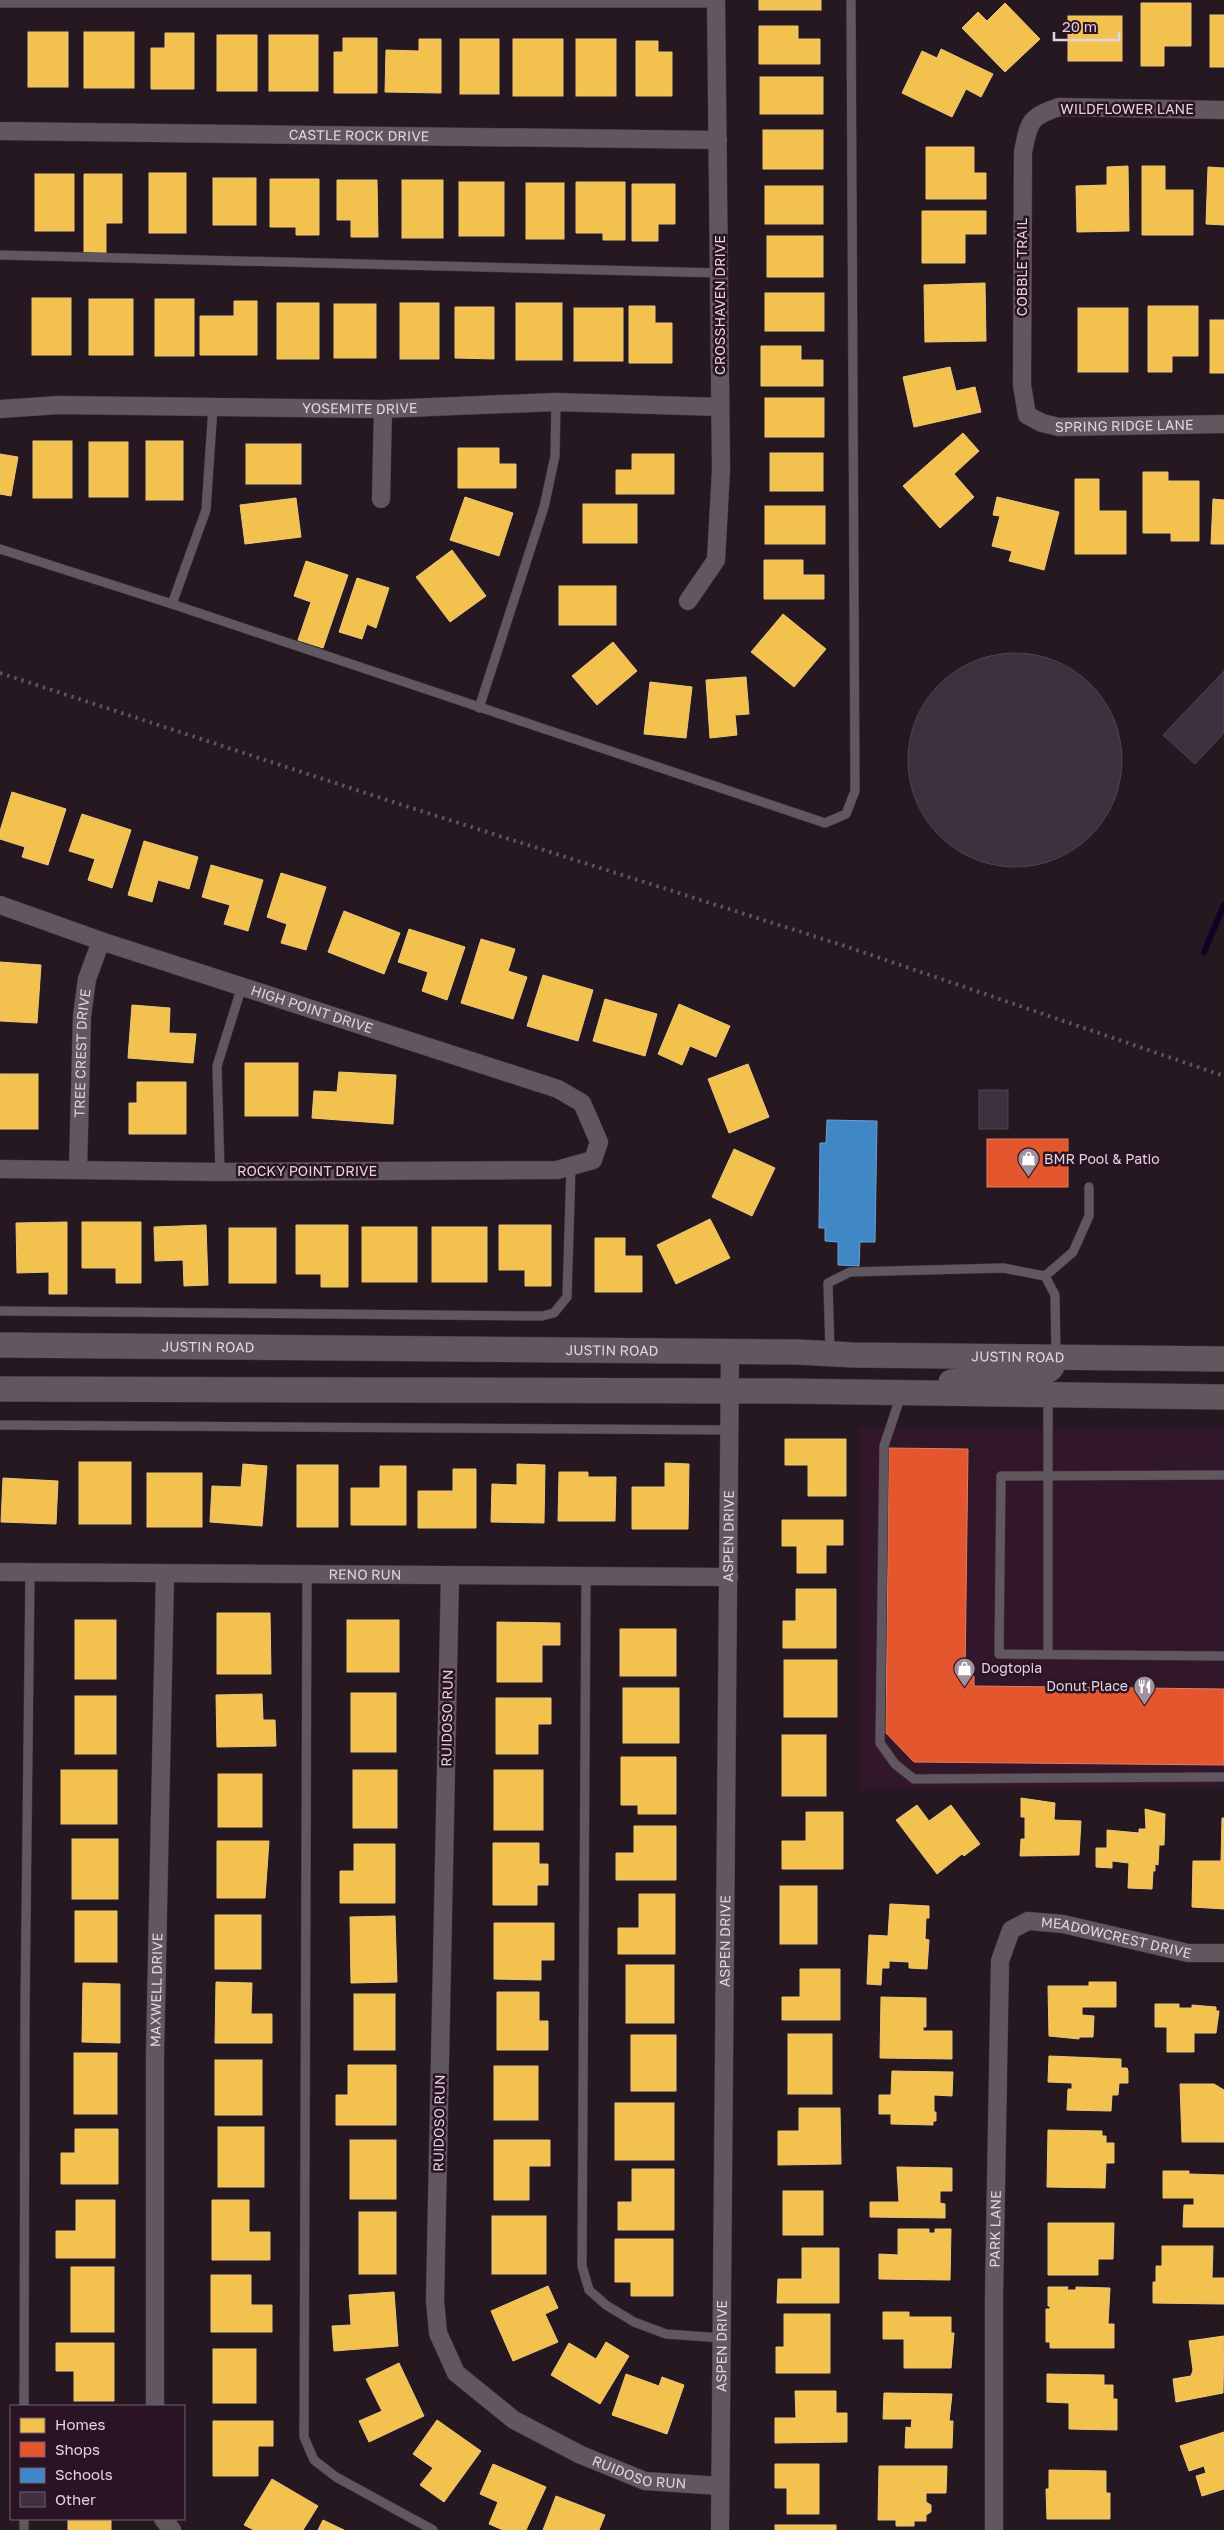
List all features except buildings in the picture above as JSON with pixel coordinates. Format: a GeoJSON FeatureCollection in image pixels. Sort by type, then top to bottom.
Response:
{"type":"FeatureCollection","features":[{"type":"Feature","properties":{"kind":"main road","name":"JUSTIN ROAD"},"geometry":{"type":"LineString","coordinates":[[0,1344],[1224,1359]]}},
{"type":"Feature","properties":{"kind":"main road"},"geometry":{"type":"LineString","coordinates":[[902,1393],[1005,1373],[1041,1375],[1051,1368],[1056,1358]]}},
{"type":"Feature","properties":{"kind":"main road"},"geometry":{"type":"LineString","coordinates":[[0,1389],[902,1393],[1224,1397]]}},
{"type":"Feature","properties":{"kind":"street","name":"CROSSHAVEN DRIVE"},"geometry":{"type":"LineString","coordinates":[[688,601],[716,560],[721,470],[716,2]]}},
{"type":"Feature","properties":{"kind":"street","name":"WILDFLOWER LANE"},"geometry":{"type":"LineString","coordinates":[[1032,120],[1042,112],[1059,107],[1224,110]]}},
{"type":"Feature","properties":{"kind":"street","name":"COBBLE TRAIL"},"geometry":{"type":"LineString","coordinates":[[1028,415],[1022,384],[1023,152],[1032,120]]}},
{"type":"Feature","properties":{"kind":"street","name":"CASTLE ROCK DRIVE"},"geometry":{"type":"LineString","coordinates":[[0,131],[718,140]]}},
{"type":"Feature","properties":{"kind":"street","name":"YOSEMITE DRIVE"},"geometry":{"type":"LineString","coordinates":[[0,409],[59,405],[383,409],[556,402],[720,407]]}},
{"type":"Feature","properties":{"kind":"street"},"geometry":{"type":"LineString","coordinates":[[381,499],[383,409]]}},
{"type":"Feature","properties":{"kind":"street","name":"SPRING RIDGE LANE"},"geometry":{"type":"LineString","coordinates":[[1028,415],[1042,423],[1059,427],[1224,424]]}},
{"type":"Feature","properties":{"kind":"street","name":"HIGH POINT DRIVE"},"geometry":{"type":"LineString","coordinates":[[0,905],[101,941],[558,1089],[582,1103],[599,1142]]}},
{"type":"Feature","properties":{"kind":"street","name":"TREE CREST DRIVE"},"geometry":{"type":"LineString","coordinates":[[78,1168],[82,1016],[87,979],[101,941]]}},
{"type":"Feature","properties":{"kind":"street","name":"ROCKY POINT DRIVE"},"geometry":{"type":"LineString","coordinates":[[0,1169],[78,1168],[220,1172],[557,1170],[593,1160],[599,1142]]}},
{"type":"Feature","properties":{"kind":"street","name":"ASPEN DRIVE"},"geometry":{"type":"LineString","coordinates":[[720,2530],[731,1430],[730,1352]]}},
{"type":"Feature","properties":{"kind":"street","name":"RENO RUN"},"geometry":{"type":"LineString","coordinates":[[0,1572],[729,1577]]}},
{"type":"Feature","properties":{"kind":"street","name":"MAXWELL DRIVE"},"geometry":{"type":"LineString","coordinates":[[155,2405],[155,2055],[166,1574]]}},
{"type":"Feature","properties":{"kind":"street","name":"RUIDOSO RUN"},"geometry":{"type":"LineString","coordinates":[[450,1575],[435,2290],[438,2333],[456,2373],[514,2420],[581,2455],[645,2480],[720,2486]]}},
{"type":"Feature","properties":{"kind":"street","name":"MEADOWCREST DRIVE"},"geometry":{"type":"LineString","coordinates":[[1011,1930],[1028,1921],[1063,1924],[1188,1953],[1224,1953]]}},
{"type":"Feature","properties":{"kind":"street","name":"PARK LANE"},"geometry":{"type":"LineString","coordinates":[[994,2530],[994,2297],[1000,1961],[1011,1930]]}},
{"type":"Feature","properties":{"kind":"street"},"geometry":{"type":"LineString","coordinates":[[164,2520],[172,2530]]}},
{"type":"Feature","properties":{"kind":"lane"},"geometry":{"type":"LineString","coordinates":[[0,550],[172,604],[825,823],[846,814],[854,791],[852,0]]}},
{"type":"Feature","properties":{"kind":"lane"},"geometry":{"type":"LineString","coordinates":[[0,3],[716,2]]}},
{"type":"Feature","properties":{"kind":"lane"},"geometry":{"type":"LineString","coordinates":[[0,255],[720,273]]}},
{"type":"Feature","properties":{"kind":"lane"},"geometry":{"type":"LineString","coordinates":[[479,708],[544,507],[555,456],[556,402]]}},
{"type":"Feature","properties":{"kind":"lane"},"geometry":{"type":"LineString","coordinates":[[172,604],[206,510],[214,407]]}},
{"type":"Feature","properties":{"kind":"lane"},"geometry":{"type":"LineString","coordinates":[[220,1172],[217,1066],[242,986]]}},
{"type":"Feature","properties":{"kind":"lane"},"geometry":{"type":"LineString","coordinates":[[0,1311],[542,1316],[554,1313],[567,1297],[571,1166]]}},
{"type":"Feature","properties":{"kind":"lane"},"geometry":{"type":"LineString","coordinates":[[1045,1276],[1073,1252],[1089,1216],[1089,1187]]}},
{"type":"Feature","properties":{"kind":"lane"},"geometry":{"type":"LineString","coordinates":[[830,1354],[828,1284],[850,1272],[1002,1268],[1045,1276]]}},
{"type":"Feature","properties":{"kind":"lane"},"geometry":{"type":"LineString","coordinates":[[1045,1276],[1054,1295],[1056,1358]]}},
{"type":"Feature","properties":{"kind":"lane"},"geometry":{"type":"LineString","coordinates":[[902,1393],[884,1446],[883,1481],[880,1743],[895,1764],[914,1779],[1224,1777]]}},
{"type":"Feature","properties":{"kind":"lane"},"geometry":{"type":"LineString","coordinates":[[1048,1395],[1048,1654]]}},
{"type":"Feature","properties":{"kind":"lane"},"geometry":{"type":"LineString","coordinates":[[0,1424],[731,1430]]}},
{"type":"Feature","properties":{"kind":"lane"},"geometry":{"type":"LineString","coordinates":[[1224,1475],[1001,1476],[999,1654],[1224,1656]]}},
{"type":"Feature","properties":{"kind":"lane"},"geometry":{"type":"LineString","coordinates":[[24,2405],[25,2007],[30,1573]]}},
{"type":"Feature","properties":{"kind":"lane"},"geometry":{"type":"LineString","coordinates":[[307,1575],[304,2436],[314,2460],[336,2477],[433,2530]]}},
{"type":"Feature","properties":{"kind":"lane"},"geometry":{"type":"LineString","coordinates":[[586,1576],[582,2266],[588,2290],[606,2305],[634,2322],[666,2334],[722,2338]]}},
{"type":"Feature","properties":{"kind":"shaded area"},"geometry":{"type":"Polygon","coordinates":[[[859,1427],[1224,1428],[1224,1787],[859,1790],[859,1427]]]}},
{"type":"Feature","properties":{"kind":"waterway"},"geometry":{"type":"LineString","coordinates":[[1204,952],[1224,905]]}},
{"type":"Feature","properties":{"kind":"railway"},"geometry":{"type":"LineString","coordinates":[[0,673],[393,802],[845,946],[1224,1076]]}},
{"type":"Feature","properties":{"kind":"place","name":"BMR Pool & Patio"},"geometry":{"type":"Point","coordinates":[1028,1178]}},
{"type":"Feature","properties":{"kind":"place","name":"Dogtopia"},"geometry":{"type":"Point","coordinates":[965,1687]}},
{"type":"Feature","properties":{"kind":"place","name":"Donut Place"},"geometry":{"type":"Point","coordinates":[1144,1705]}}]}
